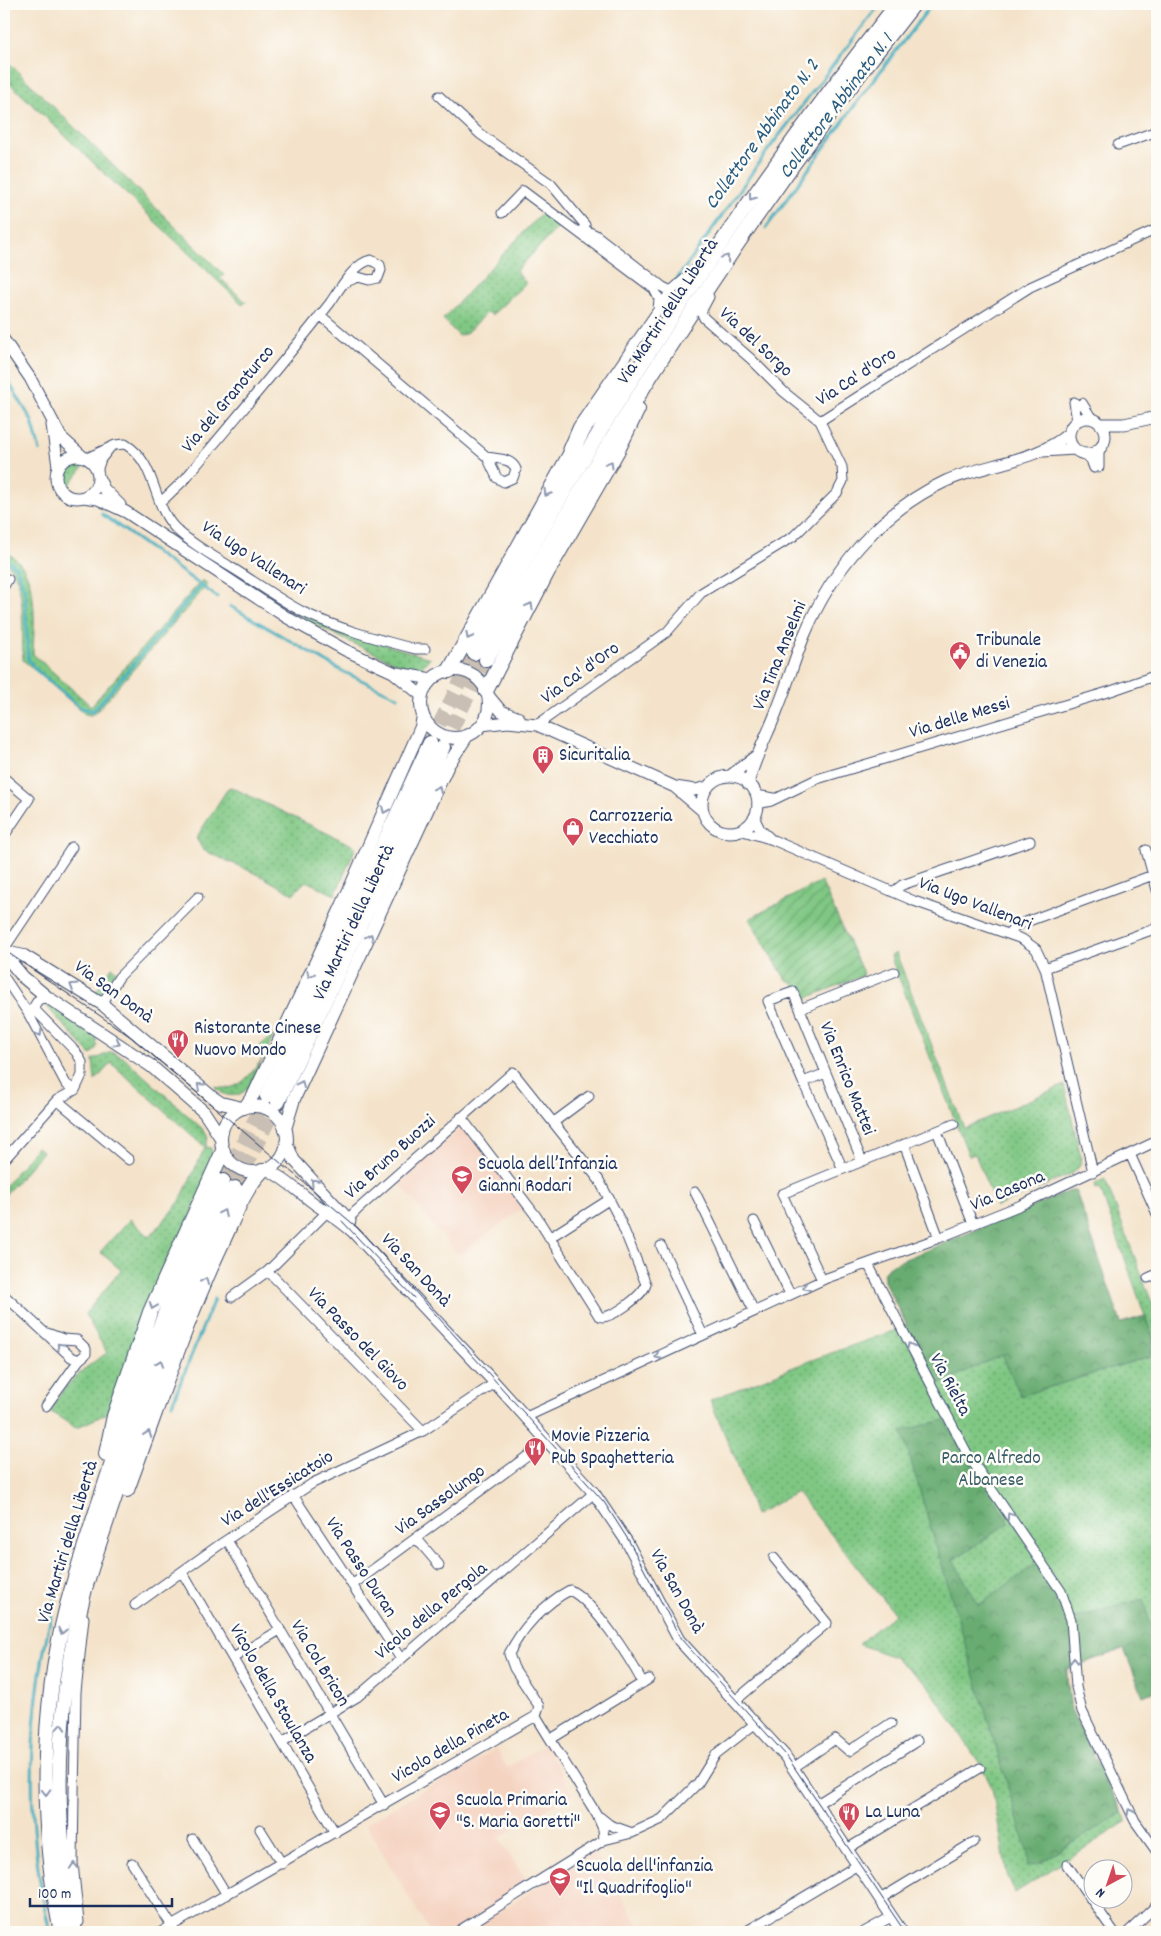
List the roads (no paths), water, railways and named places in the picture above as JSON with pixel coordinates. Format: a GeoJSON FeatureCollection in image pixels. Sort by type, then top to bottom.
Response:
{"type":"FeatureCollection","features":[{"type":"Feature","properties":{"kind":"main road","name":"Via Martiri della Libertà"},"geometry":{"type":"LineString","coordinates":[[897,4],[794,138],[712,254],[678,293],[564,489],[480,657],[670,343],[715,275],[806,146],[914,4]]}},
{"type":"Feature","properties":{"kind":"main road"},"geometry":{"type":"LineString","coordinates":[[449,671],[563,466],[594,415],[678,293]]}},
{"type":"Feature","properties":{"kind":"main road"},"geometry":{"type":"LineString","coordinates":[[487,692],[547,572],[618,450],[670,343]]}},
{"type":"Feature","properties":{"kind":"main road"},"geometry":{"type":"LineString","coordinates":[[449,671],[471,674],[480,681],[487,692],[489,705],[487,716],[481,725],[467,736],[456,738],[436,732],[423,716],[422,696],[432,679],[449,671]]}},
{"type":"Feature","properties":{"kind":"main road","name":"Via Martiri della Libertà"},"geometry":{"type":"LineString","coordinates":[[243,1108],[254,1094],[342,906],[421,727],[423,716]]}},
{"type":"Feature","properties":{"kind":"main road","name":"Via Martiri della Libertà"},"geometry":{"type":"LineString","coordinates":[[285,1135],[294,1099],[448,765],[467,736]]}},
{"type":"Feature","properties":{"kind":"main road","name":"Via Martiri della Libertà"},"geometry":{"type":"LineString","coordinates":[[430,743],[273,1099],[443,747]]}},
{"type":"Feature","properties":{"kind":"main road","name":"Via San Donà"},"geometry":{"type":"LineString","coordinates":[[4,951],[24,956],[102,1004],[221,1103],[243,1108],[258,1107],[271,1112],[278,1118],[285,1135]]}},
{"type":"Feature","properties":{"kind":"main road","name":"Via San Donà"},"geometry":{"type":"LineString","coordinates":[[4,951],[14,967],[47,996],[151,1066],[204,1112],[228,1159],[238,1168],[247,1171],[264,1170]]}},
{"type":"Feature","properties":{"kind":"main road"},"geometry":{"type":"LineString","coordinates":[[89,1533],[96,1486],[110,1438],[114,1416],[131,1365],[173,1258],[222,1144],[226,1122],[232,1115],[243,1108]]}},
{"type":"Feature","properties":{"kind":"main road"},"geometry":{"type":"LineString","coordinates":[[89,1575],[100,1560],[109,1541],[178,1350],[211,1268],[251,1184],[264,1170],[278,1160],[285,1135]]}},
{"type":"Feature","properties":{"kind":"main road","name":"Via Martiri della Libertà"},"geometry":{"type":"LineString","coordinates":[[61,1932],[49,1854],[46,1797],[51,1687],[67,1607],[132,1397],[157,1329],[179,1274],[229,1185],[178,1313],[145,1405],[89,1575],[64,1689],[60,1759],[62,1853],[77,1932]]}},
{"type":"Feature","properties":{"kind":"street"},"geometry":{"type":"LineString","coordinates":[[439,96],[480,134],[551,184],[586,225],[582,230]]}},
{"type":"Feature","properties":{"kind":"street"},"geometry":{"type":"LineString","coordinates":[[1118,145],[1157,131]]}},
{"type":"Feature","properties":{"kind":"street"},"geometry":{"type":"LineString","coordinates":[[502,213],[523,191],[582,230],[654,290],[659,299],[658,310]]}},
{"type":"Feature","properties":{"kind":"street","name":"Via Ca' d'Oro"},"geometry":{"type":"LineString","coordinates":[[534,724],[667,632],[701,593],[785,543],[826,505],[841,487],[844,475],[820,421],[1030,287],[1157,229]]}},
{"type":"Feature","properties":{"kind":"street"},"geometry":{"type":"LineString","coordinates":[[563,466],[571,439],[578,426],[658,310],[678,293],[663,287],[596,235],[582,230]]}},
{"type":"Feature","properties":{"kind":"street","name":"Via del Sorgo"},"geometry":{"type":"LineString","coordinates":[[715,275],[709,297],[701,312],[710,324],[784,392],[820,421]]}},
{"type":"Feature","properties":{"kind":"street","name":"Via del Granoturco"},"geometry":{"type":"LineString","coordinates":[[160,502],[185,479],[346,282]]}},
{"type":"Feature","properties":{"kind":"street"},"geometry":{"type":"LineString","coordinates":[[320,315],[487,457]]}},
{"type":"Feature","properties":{"kind":"street","name":"Via Ugo Vallenari"},"geometry":{"type":"LineString","coordinates":[[4,340],[30,378],[51,421],[66,444],[85,457],[98,474],[107,492],[126,512]]}},
{"type":"Feature","properties":{"kind":"street"},"geometry":{"type":"LineString","coordinates":[[1078,402],[1104,432],[1096,468],[1085,454],[1074,449],[1039,451],[1068,433],[1077,420],[1078,402]]}},
{"type":"Feature","properties":{"kind":"street"},"geometry":{"type":"LineString","coordinates":[[1085,454],[1101,446],[1111,436],[1141,421],[1157,417]]}},
{"type":"Feature","properties":{"kind":"street"},"geometry":{"type":"LineString","coordinates":[[1077,420],[1141,421]]}},
{"type":"Feature","properties":{"kind":"street","name":"Via Ugo Vallenari"},"geometry":{"type":"LineString","coordinates":[[51,421],[58,466],[55,478],[60,490],[68,496],[98,499],[126,512],[286,617],[345,650],[393,672],[432,679]]}},
{"type":"Feature","properties":{"kind":"street"},"geometry":{"type":"LineString","coordinates":[[1068,433],[1074,449]]}},
{"type":"Feature","properties":{"kind":"street","name":"Via Ugo Vallenari"},"geometry":{"type":"LineString","coordinates":[[111,447],[125,444],[141,456],[148,467],[164,515],[177,530],[296,608],[351,632],[414,649],[425,649]]}},
{"type":"Feature","properties":{"kind":"street"},"geometry":{"type":"LineString","coordinates":[[58,466],[67,458],[85,457],[111,447]]}},
{"type":"Feature","properties":{"kind":"street"},"geometry":{"type":"LineString","coordinates":[[83,497],[95,488],[101,459],[111,447]]}},
{"type":"Feature","properties":{"kind":"street","name":"Via Tina Anselmi"},"geometry":{"type":"LineString","coordinates":[[748,784],[758,754],[768,737],[804,635],[836,574],[858,547],[891,515],[944,482],[965,473],[1039,451]]}},
{"type":"Feature","properties":{"kind":"street","name":"Via Ugo Vallenari"},"geometry":{"type":"LineString","coordinates":[[393,672],[422,696]]}},
{"type":"Feature","properties":{"kind":"street","name":"Via delle Messi"},"geometry":{"type":"LineString","coordinates":[[757,799],[774,798],[817,779],[1111,691],[1157,675]]}},
{"type":"Feature","properties":{"kind":"street"},"geometry":{"type":"LineString","coordinates":[[487,692],[497,708],[505,713],[675,787],[695,790],[708,787]]}},
{"type":"Feature","properties":{"kind":"street"},"geometry":{"type":"LineString","coordinates":[[481,725],[500,722],[534,724]]}},
{"type":"Feature","properties":{"kind":"street","name":"Via Tina Anselmi"},"geometry":{"type":"LineString","coordinates":[[730,776],[758,754]]}},
{"type":"Feature","properties":{"kind":"street"},"geometry":{"type":"LineString","coordinates":[[730,776],[748,784],[757,799],[754,818],[749,824],[740,830],[728,832],[719,830],[706,819],[701,802],[708,787],[714,781],[730,776]]}},
{"type":"Feature","properties":{"kind":"street"},"geometry":{"type":"LineString","coordinates":[[4,778],[29,799],[4,836]]}},
{"type":"Feature","properties":{"kind":"street"},"geometry":{"type":"LineString","coordinates":[[675,787],[703,811]]}},
{"type":"Feature","properties":{"kind":"street","name":"Via Ugo Vallenari"},"geometry":{"type":"LineString","coordinates":[[754,818],[760,829],[772,840]]}},
{"type":"Feature","properties":{"kind":"street","name":"Via Ugo Vallenari"},"geometry":{"type":"LineString","coordinates":[[740,830],[772,840],[894,892],[1009,934],[1030,944],[1040,955],[1045,968],[1093,1172]]}},
{"type":"Feature","properties":{"kind":"street"},"geometry":{"type":"LineString","coordinates":[[894,892],[902,885],[1030,842]]}},
{"type":"Feature","properties":{"kind":"street"},"geometry":{"type":"LineString","coordinates":[[4,951],[72,847]]}},
{"type":"Feature","properties":{"kind":"street"},"geometry":{"type":"LineString","coordinates":[[1146,850],[1157,890]]}},
{"type":"Feature","properties":{"kind":"street"},"geometry":{"type":"LineString","coordinates":[[1009,934],[1015,926],[1153,875]]}},
{"type":"Feature","properties":{"kind":"street"},"geometry":{"type":"LineString","coordinates":[[102,1004],[119,977],[198,898]]}},
{"type":"Feature","properties":{"kind":"street"},"geometry":{"type":"LineString","coordinates":[[1045,968],[1157,928]]}},
{"type":"Feature","properties":{"kind":"street"},"geometry":{"type":"LineString","coordinates":[[24,956],[6,980],[37,1028],[66,1084],[75,1090]]}},
{"type":"Feature","properties":{"kind":"street","name":"Via Enrico Mattei"},"geometry":{"type":"LineString","coordinates":[[800,1009],[894,972]]}},
{"type":"Feature","properties":{"kind":"street","name":"Via Enrico Mattei"},"geometry":{"type":"LineString","coordinates":[[802,1082],[768,1001],[793,992],[862,1161]]}},
{"type":"Feature","properties":{"kind":"street"},"geometry":{"type":"LineString","coordinates":[[4,1160],[57,1100],[75,1090],[82,1075],[80,1057],[33,1008],[38,1000],[47,996]]}},
{"type":"Feature","properties":{"kind":"street","name":"Via Bruno Buozzi"},"geometry":{"type":"LineString","coordinates":[[346,1221],[461,1117],[513,1072],[587,1164],[610,1199],[646,1284],[642,1294],[607,1317],[601,1318],[596,1314],[536,1216],[461,1117]]}},
{"type":"Feature","properties":{"kind":"street"},"geometry":{"type":"LineString","coordinates":[[826,1073],[802,1082],[843,1169]]}},
{"type":"Feature","properties":{"kind":"street"},"geometry":{"type":"LineString","coordinates":[[57,1100],[63,1085],[63,1079]]}},
{"type":"Feature","properties":{"kind":"street"},"geometry":{"type":"LineString","coordinates":[[554,1122],[589,1096]]}},
{"type":"Feature","properties":{"kind":"street"},"geometry":{"type":"LineString","coordinates":[[57,1100],[129,1160]]}},
{"type":"Feature","properties":{"kind":"street"},"geometry":{"type":"LineString","coordinates":[[822,1280],[782,1194],[954,1124]]}},
{"type":"Feature","properties":{"kind":"street"},"geometry":{"type":"LineString","coordinates":[[936,1131],[973,1224]]}},
{"type":"Feature","properties":{"kind":"street","name":"Via San Donà"},"geometry":{"type":"LineString","coordinates":[[285,1135],[294,1160],[332,1208],[401,1273],[452,1332],[463,1348]]}},
{"type":"Feature","properties":{"kind":"street","name":"Via Casona"},"geometry":{"type":"LineString","coordinates":[[868,1264],[973,1224],[1093,1172],[1157,1141]]}},
{"type":"Feature","properties":{"kind":"street"},"geometry":{"type":"LineString","coordinates":[[904,1144],[940,1238]]}},
{"type":"Feature","properties":{"kind":"street"},"geometry":{"type":"LineString","coordinates":[[1130,1154],[1157,1214]]}},
{"type":"Feature","properties":{"kind":"street","name":"Via San Donà"},"geometry":{"type":"LineString","coordinates":[[264,1170],[282,1177],[332,1208]]}},
{"type":"Feature","properties":{"kind":"street"},"geometry":{"type":"LineString","coordinates":[[695,1192],[754,1312]]}},
{"type":"Feature","properties":{"kind":"street"},"geometry":{"type":"LineString","coordinates":[[549,1238],[610,1199]]}},
{"type":"Feature","properties":{"kind":"street"},"geometry":{"type":"LineString","coordinates":[[232,1298],[268,1271],[332,1208]]}},
{"type":"Feature","properties":{"kind":"street","name":"Via San Donà"},"geometry":{"type":"LineString","coordinates":[[346,1221],[496,1382],[594,1493],[627,1542],[679,1640],[756,1723],[793,1768],[902,1932]]}},
{"type":"Feature","properties":{"kind":"street"},"geometry":{"type":"LineString","coordinates":[[754,1221],[790,1294]]}},
{"type":"Feature","properties":{"kind":"street"},"geometry":{"type":"LineString","coordinates":[[660,1246],[703,1335]]}},
{"type":"Feature","properties":{"kind":"street"},"geometry":{"type":"LineString","coordinates":[[526,1417],[790,1294],[822,1280],[868,1264]]}},
{"type":"Feature","properties":{"kind":"street","name":"Via Rielta"},"geometry":{"type":"LineString","coordinates":[[868,1264],[960,1440],[1065,1600],[1073,1636],[1076,1688],[1082,1711],[1135,1821],[1157,1852]]}},
{"type":"Feature","properties":{"kind":"street","name":"Via Passo del Giovo"},"geometry":{"type":"LineString","coordinates":[[268,1271],[423,1431]]}},
{"type":"Feature","properties":{"kind":"street"},"geometry":{"type":"LineString","coordinates":[[1148,1278],[1157,1274]]}},
{"type":"Feature","properties":{"kind":"street"},"geometry":{"type":"LineString","coordinates":[[4,1296],[47,1333],[71,1357],[79,1360]]}},
{"type":"Feature","properties":{"kind":"street"},"geometry":{"type":"LineString","coordinates":[[46,1406],[79,1360],[86,1354],[83,1344],[77,1340],[63,1339],[47,1333]]}},
{"type":"Feature","properties":{"kind":"street","name":"Via dell'Essicatoio"},"geometry":{"type":"LineString","coordinates":[[135,1605],[293,1495],[334,1472],[423,1431],[496,1382]]}},
{"type":"Feature","properties":{"kind":"street","name":"Via Sassolungo"},"geometry":{"type":"LineString","coordinates":[[352,1585],[548,1442]]}},
{"type":"Feature","properties":{"kind":"street","name":"Vicolo della Pergola"},"geometry":{"type":"LineString","coordinates":[[282,1742],[357,1697],[506,1572],[594,1493]]}},
{"type":"Feature","properties":{"kind":"street","name":"Via Passo Duran"},"geometry":{"type":"LineString","coordinates":[[293,1495],[401,1659]]}},
{"type":"Feature","properties":{"kind":"street"},"geometry":{"type":"LineString","coordinates":[[417,1539],[439,1566]]}},
{"type":"Feature","properties":{"kind":"street","name":"Via Col Bricon"},"geometry":{"type":"LineString","coordinates":[[227,1540],[384,1805]]}},
{"type":"Feature","properties":{"kind":"street"},"geometry":{"type":"LineString","coordinates":[[735,1701],[827,1623],[774,1558]]}},
{"type":"Feature","properties":{"kind":"street","name":"Vicolo della Staulanza"},"geometry":{"type":"LineString","coordinates":[[182,1572],[335,1833]]}},
{"type":"Feature","properties":{"kind":"street"},"geometry":{"type":"LineString","coordinates":[[536,1716],[538,1706],[514,1668],[509,1654],[526,1626],[562,1594],[570,1590],[580,1595],[646,1681],[550,1739]]}},
{"type":"Feature","properties":{"kind":"street"},"geometry":{"type":"LineString","coordinates":[[233,1658],[280,1630]]}},
{"type":"Feature","properties":{"kind":"street","name":"Vicolo della Pineta"},"geometry":{"type":"LineString","coordinates":[[161,1932],[536,1716],[597,1815],[603,1829],[604,1840]]}},
{"type":"Feature","properties":{"kind":"street"},"geometry":{"type":"LineString","coordinates":[[457,1932],[604,1840],[632,1834],[654,1825],[671,1811],[698,1783],[716,1754],[756,1723]]}},
{"type":"Feature","properties":{"kind":"street"},"geometry":{"type":"LineString","coordinates":[[793,1768],[835,1739],[849,1751],[891,1723]]}},
{"type":"Feature","properties":{"kind":"street"},"geometry":{"type":"LineString","coordinates":[[817,1804],[917,1741]]}},
{"type":"Feature","properties":{"kind":"street"},"geometry":{"type":"LineString","coordinates":[[847,1850],[980,1768]]}},
{"type":"Feature","properties":{"kind":"street","name":"Vicolo della Pineta"},"geometry":{"type":"LineString","coordinates":[[597,1815],[610,1825],[632,1834]]}},
{"type":"Feature","properties":{"kind":"street"},"geometry":{"type":"LineString","coordinates":[[260,1829],[282,1864]]}},
{"type":"Feature","properties":{"kind":"street"},"geometry":{"type":"LineString","coordinates":[[193,1839],[227,1895]]}},
{"type":"Feature","properties":{"kind":"street"},"geometry":{"type":"LineString","coordinates":[[880,1899],[974,1842]]}},
{"type":"Feature","properties":{"kind":"street"},"geometry":{"type":"LineString","coordinates":[[132,1863],[172,1926]]}},
{"type":"Feature","properties":{"kind":"street"},"geometry":{"type":"LineString","coordinates":[[745,1932],[858,1865]]}},
{"type":"Feature","properties":{"kind":"street"},"geometry":{"type":"LineString","coordinates":[[1067,1865],[1114,1932]]}},
{"type":"Feature","properties":{"kind":"street"},"geometry":{"type":"LineString","coordinates":[[1128,1932],[1157,1905]]}},
{"type":"Feature","properties":{"kind":"street"},"geometry":{"type":"LineString","coordinates":[[864,1932],[891,1917]]}},
{"type":"Feature","properties":{"kind":"waterway","name":"Collettore Abbinato N. 2"},"geometry":{"type":"LineString","coordinates":[[675,282],[768,150],[880,4]]}},
{"type":"Feature","properties":{"kind":"waterway","name":"Collettore Abbinato N. 1"},"geometry":{"type":"LineString","coordinates":[[766,228],[860,98],[932,4]]}},
{"type":"Feature","properties":{"kind":"waterway"},"geometry":{"type":"LineString","coordinates":[[4,374],[32,421],[40,451]]}},
{"type":"Feature","properties":{"kind":"waterway"},"geometry":{"type":"LineString","coordinates":[[102,514],[217,597]]}},
{"type":"Feature","properties":{"kind":"waterway"},"geometry":{"type":"LineString","coordinates":[[4,558],[16,567],[25,592],[28,659],[34,668],[81,708],[93,711],[200,587]]}},
{"type":"Feature","properties":{"kind":"waterway"},"geometry":{"type":"LineString","coordinates":[[230,606],[344,672],[398,697]]}},
{"type":"Feature","properties":{"kind":"waterway","name":"Collettore Abbinato N. 1"},"geometry":{"type":"LineString","coordinates":[[172,1404],[214,1299]]}},
{"type":"Feature","properties":{"kind":"waterway","name":"Collettore Abbinato N. 2"},"geometry":{"type":"LineString","coordinates":[[50,1932],[35,1840],[32,1793],[33,1745],[37,1698],[44,1652],[54,1606],[67,1561]]}},
{"type":"Feature","properties":{"kind":"waterway","name":"Collettore Abbinato N. 2"},"geometry":{"type":"LineString","coordinates":[[42,1932],[50,1930]]}},
{"type":"Feature","properties":{"kind":"tunnel"},"geometry":{"type":"LineString","coordinates":[[430,743],[474,653]]}},
{"type":"Feature","properties":{"kind":"tunnel"},"geometry":{"type":"LineString","coordinates":[[443,747],[486,660]]}},
{"type":"Feature","properties":{"kind":"tunnel"},"geometry":{"type":"LineString","coordinates":[[223,1181],[267,1096]]}},
{"type":"Feature","properties":{"kind":"tunnel"},"geometry":{"type":"LineString","coordinates":[[235,1188],[278,1102]]}},
{"type":"Feature","properties":{"kind":"tram line"},"geometry":{"type":"LineString","coordinates":[[4,950],[131,1037],[358,1228],[604,1502],[629,1541],[681,1639],[786,1755],[905,1932]]}},
{"type":"Feature","properties":{"kind":"tram line"},"geometry":{"type":"LineString","coordinates":[[342,1221],[414,1298]]}},
{"type":"Feature","properties":{"kind":"place","name":"Tribunale di Venezia"},"geometry":{"type":"Point","coordinates":[960,671]}},
{"type":"Feature","properties":{"kind":"place","name":"Sicuritalia"},"geometry":{"type":"Point","coordinates":[543,775]}},
{"type":"Feature","properties":{"kind":"place","name":"Carrozzeria Vecchiato"},"geometry":{"type":"Point","coordinates":[573,847]}},
{"type":"Feature","properties":{"kind":"place","name":"Ristorante Cinese Nuovo Mondo"},"geometry":{"type":"Point","coordinates":[178,1059]}},
{"type":"Feature","properties":{"kind":"place","name":"Scuola dell’Infanzia Gianni Rodari"},"geometry":{"type":"Point","coordinates":[462,1195]}},
{"type":"Feature","properties":{"kind":"place","name":"Movie Pizzeria Pub Spaghetteria"},"geometry":{"type":"Point","coordinates":[535,1467]}},
{"type":"Feature","properties":{"kind":"place","name":"Scuola Primaria \"S. Maria Goretti\""},"geometry":{"type":"Point","coordinates":[440,1831]}},
{"type":"Feature","properties":{"kind":"place","name":"La Luna"},"geometry":{"type":"Point","coordinates":[849,1832]}},
{"type":"Feature","properties":{"kind":"place","name":"Scuola dell'infanzia \"Il Quadrifoglio\""},"geometry":{"type":"Point","coordinates":[560,1897]}},
{"type":"Feature","properties":{"kind":"park label","name":"Parco Alfredo Albanese"},"geometry":{"type":"Point","coordinates":[991,1470]}}]}
